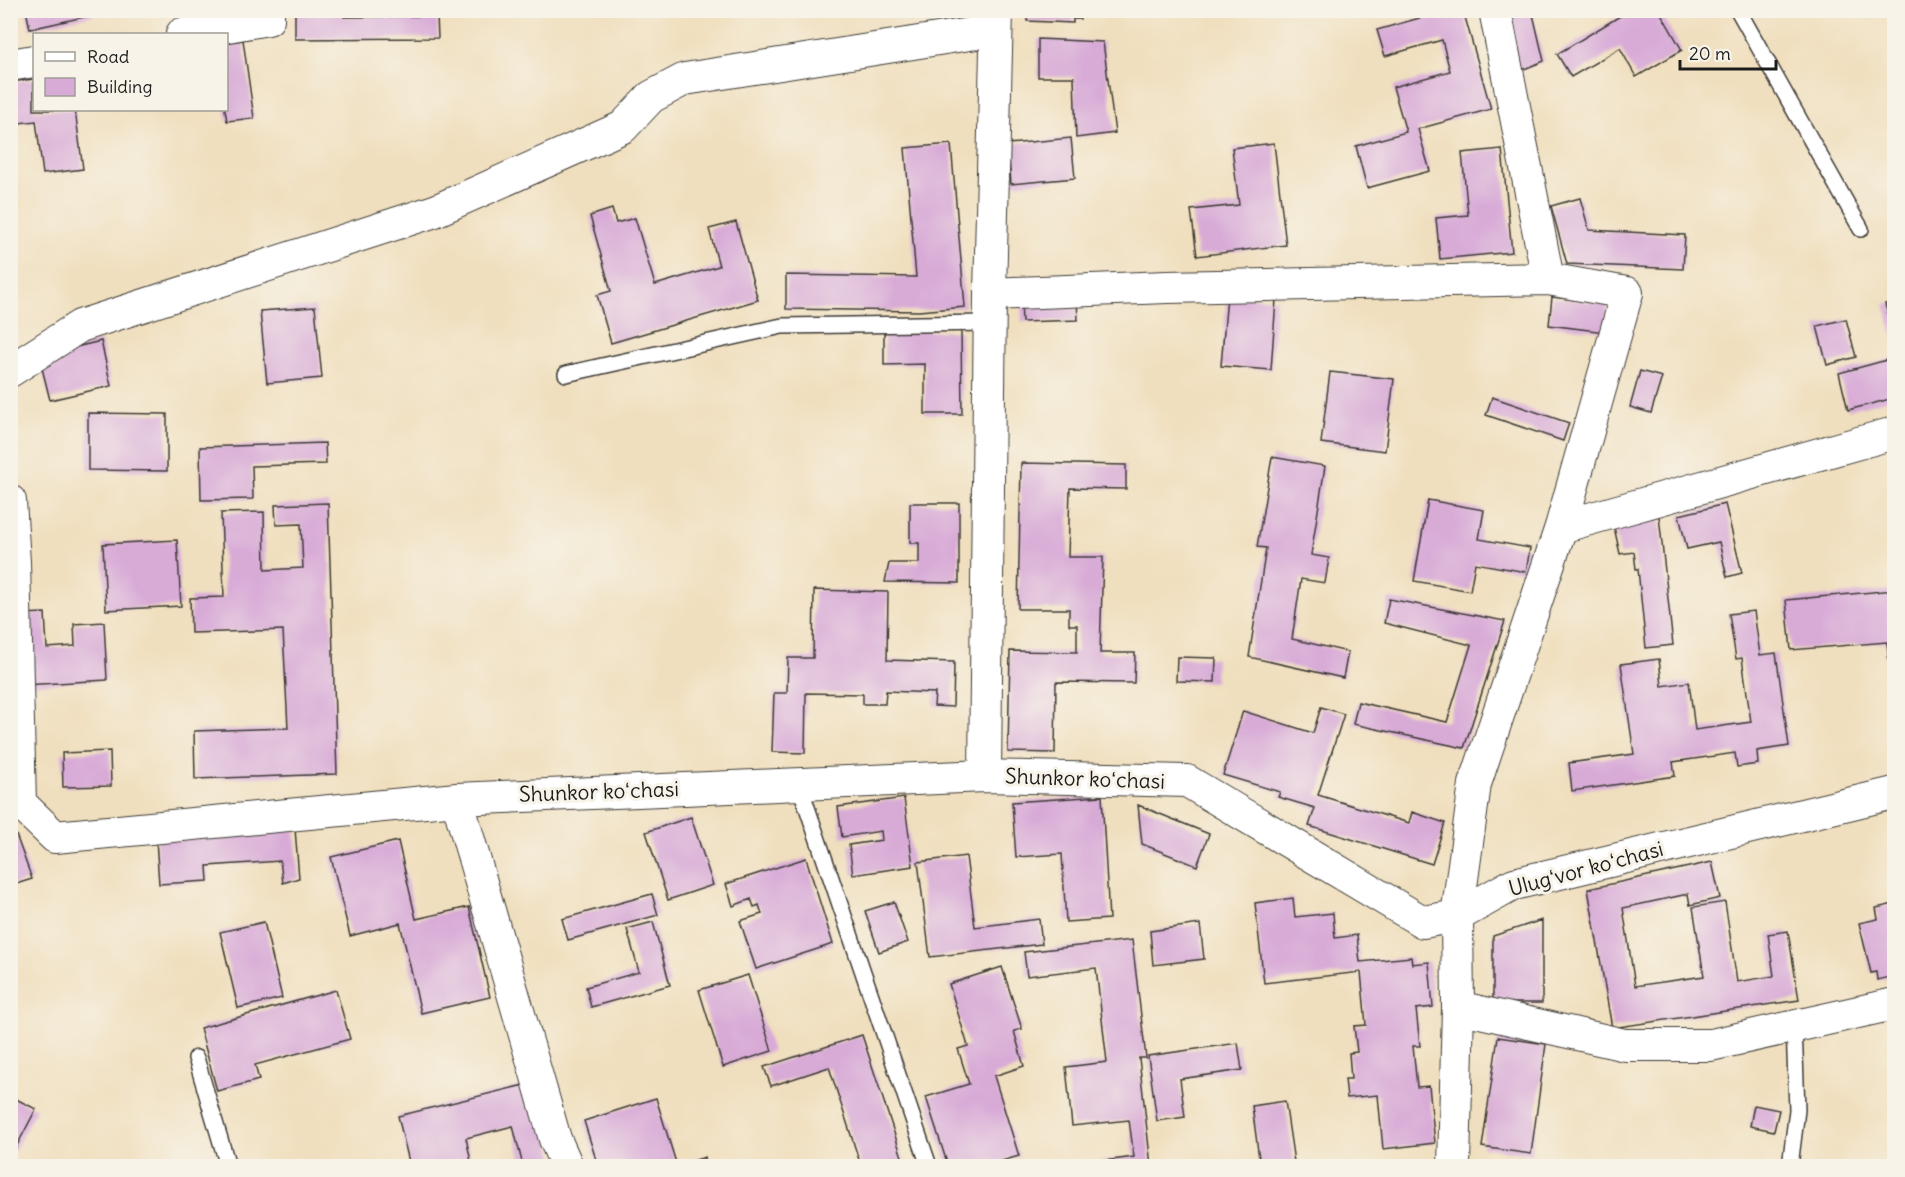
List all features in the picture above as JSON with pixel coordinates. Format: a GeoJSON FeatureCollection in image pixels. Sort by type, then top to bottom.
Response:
{"type":"FeatureCollection","features":[{"type":"Feature","properties":{"kind":"street"},"geometry":{"type":"LineString","coordinates":[[188,33],[268,19],[268,10]]}},
{"type":"Feature","properties":{"kind":"street"},"geometry":{"type":"LineString","coordinates":[[1495,10],[1548,279]]}},
{"type":"Feature","properties":{"kind":"street"},"geometry":{"type":"LineString","coordinates":[[10,371],[80,326],[435,211],[623,127],[651,97],[685,79],[996,20],[990,308],[985,776]]}},
{"type":"Feature","properties":{"kind":"street"},"geometry":{"type":"LineString","coordinates":[[10,65],[33,61]]}},
{"type":"Feature","properties":{"kind":"street"},"geometry":{"type":"LineString","coordinates":[[990,308],[1167,287],[1548,279],[1627,293],[1561,528],[1475,784],[1457,916],[1458,1007],[1454,1167]]}},
{"type":"Feature","properties":{"kind":"street"},"geometry":{"type":"LineString","coordinates":[[1561,528],[1894,433]]}},
{"type":"Feature","properties":{"kind":"street","name":"Shunkor koʻchasi"},"geometry":{"type":"LineString","coordinates":[[10,501],[15,805],[55,837],[457,799],[985,776],[1187,782],[1423,922],[1457,916]]}},
{"type":"Feature","properties":{"kind":"street","name":"Ulugʻvor koʻchasi"},"geometry":{"type":"LineString","coordinates":[[1457,916],[1514,884],[1894,793]]}},
{"type":"Feature","properties":{"kind":"street"},"geometry":{"type":"LineString","coordinates":[[457,799],[555,1139],[567,1167]]}},
{"type":"Feature","properties":{"kind":"street"},"geometry":{"type":"LineString","coordinates":[[1458,1007],[1624,1046],[1711,1045],[1894,1004]]}},
{"type":"Feature","properties":{"kind":"lane"},"geometry":{"type":"LineString","coordinates":[[1738,10],[1861,229]]}},
{"type":"Feature","properties":{"kind":"lane"},"geometry":{"type":"LineString","coordinates":[[566,374],[782,326],[990,308]]}},
{"type":"Feature","properties":{"kind":"lane"},"geometry":{"type":"LineString","coordinates":[[799,784],[929,1167]]}},
{"type":"Feature","properties":{"kind":"lane"},"geometry":{"type":"LineString","coordinates":[[1790,1167],[1797,1110],[1794,1026]]}},
{"type":"Feature","properties":{"kind":"lane"},"geometry":{"type":"LineString","coordinates":[[196,1058],[228,1167]]}},
{"type":"Feature","properties":{"kind":"building"},"geometry":{"type":"Polygon","coordinates":[[[26,10],[93,10],[93,15],[30,29],[26,10]]]}},
{"type":"Feature","properties":{"kind":"building"},"geometry":{"type":"Polygon","coordinates":[[[295,10],[344,10],[344,17],[437,16],[438,38],[295,39],[295,10]]]}},
{"type":"Feature","properties":{"kind":"building"},"geometry":{"type":"Polygon","coordinates":[[[1027,10],[1080,10],[1080,19],[1073,19],[1073,23],[1027,21],[1027,10]]]}},
{"type":"Feature","properties":{"kind":"building"},"geometry":{"type":"Polygon","coordinates":[[[1448,10],[1463,10],[1491,109],[1418,129],[1430,171],[1367,188],[1356,146],[1406,132],[1393,87],[1450,71],[1442,40],[1385,56],[1377,30],[1448,10]]]}},
{"type":"Feature","properties":{"kind":"building"},"geometry":{"type":"Polygon","coordinates":[[[1502,10],[1532,10],[1544,61],[1517,72],[1502,10]]]}},
{"type":"Feature","properties":{"kind":"building"},"geometry":{"type":"Polygon","coordinates":[[[1630,10],[1659,10],[1682,50],[1636,77],[1620,48],[1571,77],[1557,54],[1630,10]]]}},
{"type":"Feature","properties":{"kind":"building"},"geometry":{"type":"Polygon","coordinates":[[[1038,39],[1103,42],[1115,133],[1076,138],[1074,77],[1038,77],[1038,39]]]}},
{"type":"Feature","properties":{"kind":"building"},"geometry":{"type":"Polygon","coordinates":[[[243,40],[254,118],[227,121],[225,111],[228,111],[228,42],[243,40]]]}},
{"type":"Feature","properties":{"kind":"building"},"geometry":{"type":"Polygon","coordinates":[[[33,79],[33,111],[75,111],[83,169],[43,174],[36,121],[10,124],[10,82],[33,79]]]}},
{"type":"Feature","properties":{"kind":"building"},"geometry":{"type":"Polygon","coordinates":[[[1071,138],[1075,178],[1011,184],[1008,144],[1071,138]]]}},
{"type":"Feature","properties":{"kind":"building"},"geometry":{"type":"Polygon","coordinates":[[[1274,143],[1286,245],[1197,256],[1191,210],[1239,205],[1232,148],[1274,143]]]}},
{"type":"Feature","properties":{"kind":"building"},"geometry":{"type":"Polygon","coordinates":[[[951,144],[965,307],[919,311],[786,309],[786,275],[916,277],[905,148],[951,144]]]}},
{"type":"Feature","properties":{"kind":"building"},"geometry":{"type":"Polygon","coordinates":[[[1502,149],[1512,252],[1440,259],[1436,218],[1468,215],[1462,153],[1502,149]]]}},
{"type":"Feature","properties":{"kind":"building"},"geometry":{"type":"Polygon","coordinates":[[[1580,198],[1589,230],[1685,235],[1683,269],[1567,264],[1551,206],[1580,198]]]}},
{"type":"Feature","properties":{"kind":"building"},"geometry":{"type":"Polygon","coordinates":[[[612,209],[616,223],[635,218],[655,285],[719,266],[709,229],[736,222],[758,300],[611,343],[597,295],[611,291],[590,216],[612,209]]]}},
{"type":"Feature","properties":{"kind":"building"},"geometry":{"type":"Polygon","coordinates":[[[1227,296],[1276,299],[1271,370],[1221,366],[1227,296]]]}},
{"type":"Feature","properties":{"kind":"building"},"geometry":{"type":"Polygon","coordinates":[[[1552,297],[1608,304],[1605,332],[1549,325],[1552,297]]]}},
{"type":"Feature","properties":{"kind":"building"},"geometry":{"type":"Polygon","coordinates":[[[1077,299],[1078,320],[1022,322],[1021,301],[1077,299]]]}},
{"type":"Feature","properties":{"kind":"building"},"geometry":{"type":"Polygon","coordinates":[[[1894,302],[1894,339],[1885,304],[1894,302]]]}},
{"type":"Feature","properties":{"kind":"building"},"geometry":{"type":"Polygon","coordinates":[[[315,307],[322,378],[267,383],[260,311],[315,307]]]}},
{"type":"Feature","properties":{"kind":"building"},"geometry":{"type":"Polygon","coordinates":[[[1846,319],[1856,357],[1827,365],[1817,326],[1846,319]]]}},
{"type":"Feature","properties":{"kind":"building"},"geometry":{"type":"Polygon","coordinates":[[[961,331],[962,414],[925,414],[925,364],[884,365],[884,332],[961,331]]]}},
{"type":"Feature","properties":{"kind":"building"},"geometry":{"type":"Polygon","coordinates":[[[101,341],[111,386],[50,400],[39,356],[101,341]]]}},
{"type":"Feature","properties":{"kind":"building"},"geometry":{"type":"Polygon","coordinates":[[[1894,358],[1894,398],[1848,410],[1839,373],[1894,358]]]}},
{"type":"Feature","properties":{"kind":"building"},"geometry":{"type":"Polygon","coordinates":[[[1640,371],[1662,377],[1651,413],[1630,407],[1640,371]]]}},
{"type":"Feature","properties":{"kind":"building"},"geometry":{"type":"Polygon","coordinates":[[[1330,372],[1394,379],[1385,451],[1321,443],[1330,372]]]}},
{"type":"Feature","properties":{"kind":"building"},"geometry":{"type":"Polygon","coordinates":[[[1492,397],[1569,423],[1563,441],[1486,415],[1492,397]]]}},
{"type":"Feature","properties":{"kind":"building"},"geometry":{"type":"Polygon","coordinates":[[[88,413],[167,414],[167,471],[88,470],[88,413]]]}},
{"type":"Feature","properties":{"kind":"building"},"geometry":{"type":"Polygon","coordinates":[[[325,443],[326,464],[252,466],[253,499],[201,500],[200,447],[325,443]]]}},
{"type":"Feature","properties":{"kind":"building"},"geometry":{"type":"Polygon","coordinates":[[[1272,457],[1325,466],[1311,555],[1329,558],[1325,583],[1301,579],[1292,639],[1348,652],[1343,678],[1249,657],[1266,548],[1257,547],[1272,457]]]}},
{"type":"Feature","properties":{"kind":"building"},"geometry":{"type":"Polygon","coordinates":[[[1021,463],[1126,465],[1126,489],[1070,488],[1068,557],[1103,557],[1100,653],[1135,653],[1134,683],[1056,682],[1055,753],[1008,752],[1010,651],[1077,652],[1077,625],[1069,625],[1069,609],[1018,609],[1021,463]]]}},
{"type":"Feature","properties":{"kind":"building"},"geometry":{"type":"Polygon","coordinates":[[[1428,500],[1484,510],[1479,539],[1530,548],[1526,572],[1475,563],[1470,591],[1414,581],[1428,500]]]}},
{"type":"Feature","properties":{"kind":"building"},"geometry":{"type":"Polygon","coordinates":[[[328,503],[337,774],[195,779],[194,731],[288,728],[283,630],[191,633],[190,598],[224,597],[221,513],[264,512],[265,570],[303,568],[301,524],[276,525],[275,505],[328,503]]]}},
{"type":"Feature","properties":{"kind":"building"},"geometry":{"type":"Polygon","coordinates":[[[910,503],[959,503],[959,583],[885,582],[889,563],[919,563],[919,543],[910,543],[910,503]]]}},
{"type":"Feature","properties":{"kind":"building"},"geometry":{"type":"Polygon","coordinates":[[[1725,504],[1742,573],[1727,577],[1719,542],[1687,549],[1679,515],[1725,504]]]}},
{"type":"Feature","properties":{"kind":"building"},"geometry":{"type":"Polygon","coordinates":[[[1659,516],[1673,645],[1646,648],[1638,569],[1636,569],[1634,552],[1620,554],[1614,527],[1659,516]]]}},
{"type":"Feature","properties":{"kind":"building"},"geometry":{"type":"Polygon","coordinates":[[[177,540],[181,606],[106,610],[103,544],[177,540]]]}},
{"type":"Feature","properties":{"kind":"building"},"geometry":{"type":"Polygon","coordinates":[[[814,590],[888,592],[887,660],[954,662],[953,707],[934,706],[935,693],[886,691],[885,704],[863,704],[863,694],[806,693],[805,753],[772,752],[774,693],[787,693],[788,658],[813,658],[814,590]]]}},
{"type":"Feature","properties":{"kind":"building"},"geometry":{"type":"Polygon","coordinates":[[[1894,590],[1893,711],[1887,642],[1791,650],[1786,600],[1894,590]]]}},
{"type":"Feature","properties":{"kind":"building"},"geometry":{"type":"Polygon","coordinates":[[[1389,599],[1505,621],[1464,748],[1353,724],[1358,702],[1447,722],[1471,645],[1384,623],[1389,599]]]}},
{"type":"Feature","properties":{"kind":"building"},"geometry":{"type":"Polygon","coordinates":[[[1754,611],[1760,655],[1776,653],[1789,746],[1757,751],[1758,764],[1737,767],[1735,753],[1673,762],[1675,776],[1572,791],[1569,763],[1634,754],[1621,664],[1659,659],[1662,686],[1689,682],[1695,730],[1751,722],[1742,658],[1736,659],[1729,614],[1754,611]]]}},
{"type":"Feature","properties":{"kind":"building"},"geometry":{"type":"Polygon","coordinates":[[[45,613],[47,648],[75,646],[74,624],[104,622],[107,680],[24,685],[20,614],[45,613]]]}},
{"type":"Feature","properties":{"kind":"building"},"geometry":{"type":"Polygon","coordinates":[[[1177,657],[1216,658],[1215,682],[1176,681],[1177,657]]]}},
{"type":"Feature","properties":{"kind":"building"},"geometry":{"type":"Polygon","coordinates":[[[1321,707],[1344,714],[1318,795],[1409,823],[1412,812],[1445,823],[1432,864],[1309,826],[1315,808],[1278,797],[1280,792],[1223,775],[1243,711],[1313,733],[1321,707]]]}},
{"type":"Feature","properties":{"kind":"building"},"geometry":{"type":"Polygon","coordinates":[[[110,751],[111,786],[63,787],[62,753],[110,751]]]}},
{"type":"Feature","properties":{"kind":"building"},"geometry":{"type":"Polygon","coordinates":[[[1102,796],[1109,919],[1066,922],[1062,854],[1016,857],[1012,802],[1102,796]]]}},
{"type":"Feature","properties":{"kind":"building"},"geometry":{"type":"Polygon","coordinates":[[[904,798],[913,866],[853,875],[849,845],[882,840],[881,831],[842,837],[838,807],[904,798]]]}},
{"type":"Feature","properties":{"kind":"building"},"geometry":{"type":"Polygon","coordinates":[[[1138,805],[1209,834],[1197,866],[1142,844],[1138,805]]]}},
{"type":"Feature","properties":{"kind":"building"},"geometry":{"type":"Polygon","coordinates":[[[691,817],[713,885],[668,900],[646,832],[691,817]]]}},
{"type":"Feature","properties":{"kind":"building"},"geometry":{"type":"Polygon","coordinates":[[[295,829],[299,878],[283,883],[280,861],[207,866],[208,881],[159,884],[156,839],[295,829]]]}},
{"type":"Feature","properties":{"kind":"building"},"geometry":{"type":"Polygon","coordinates":[[[15,832],[32,879],[10,886],[10,833],[15,832]]]}},
{"type":"Feature","properties":{"kind":"building"},"geometry":{"type":"Polygon","coordinates":[[[398,841],[416,919],[469,907],[490,997],[421,1013],[400,923],[350,936],[331,857],[398,841]]]}},
{"type":"Feature","properties":{"kind":"building"},"geometry":{"type":"Polygon","coordinates":[[[966,856],[975,927],[1039,919],[1042,944],[930,957],[918,862],[966,856]]]}},
{"type":"Feature","properties":{"kind":"building"},"geometry":{"type":"Polygon","coordinates":[[[806,858],[833,944],[756,969],[740,921],[762,914],[759,905],[754,907],[751,899],[733,906],[726,884],[806,858]]]}},
{"type":"Feature","properties":{"kind":"building"},"geometry":{"type":"Polygon","coordinates":[[[1712,862],[1720,898],[1690,905],[1688,894],[1623,908],[1635,986],[1704,976],[1693,907],[1725,902],[1737,982],[1774,976],[1768,934],[1788,931],[1799,1000],[1612,1028],[1588,889],[1712,862]]]}},
{"type":"Feature","properties":{"kind":"building"},"geometry":{"type":"Polygon","coordinates":[[[652,894],[658,915],[568,940],[562,919],[652,894]]]}},
{"type":"Feature","properties":{"kind":"building"},"geometry":{"type":"Polygon","coordinates":[[[1293,898],[1295,917],[1333,913],[1335,938],[1357,935],[1360,962],[1411,957],[1412,964],[1429,962],[1433,1007],[1416,1009],[1420,1046],[1413,1046],[1417,1087],[1429,1086],[1435,1143],[1383,1149],[1378,1095],[1347,1098],[1345,1079],[1351,1079],[1349,1053],[1357,1052],[1354,1026],[1366,1025],[1361,972],[1264,983],[1255,903],[1293,898]]]}},
{"type":"Feature","properties":{"kind":"building"},"geometry":{"type":"Polygon","coordinates":[[[894,902],[908,942],[879,952],[865,911],[894,902]]]}},
{"type":"Feature","properties":{"kind":"building"},"geometry":{"type":"Polygon","coordinates":[[[1894,904],[1894,976],[1877,980],[1876,972],[1871,973],[1859,923],[1878,919],[1876,908],[1894,904]]]}},
{"type":"Feature","properties":{"kind":"building"},"geometry":{"type":"Polygon","coordinates":[[[1542,920],[1542,1003],[1493,1003],[1493,936],[1542,920]]]}},
{"type":"Feature","properties":{"kind":"building"},"geometry":{"type":"Polygon","coordinates":[[[264,922],[282,998],[238,1008],[220,932],[264,922]]]}},
{"type":"Feature","properties":{"kind":"building"},"geometry":{"type":"Polygon","coordinates":[[[653,922],[670,985],[591,1007],[586,987],[639,972],[627,929],[653,922]]]}},
{"type":"Feature","properties":{"kind":"building"},"geometry":{"type":"Polygon","coordinates":[[[1200,924],[1204,959],[1153,965],[1150,931],[1200,924]]]}},
{"type":"Feature","properties":{"kind":"building"},"geometry":{"type":"Polygon","coordinates":[[[1132,940],[1146,1058],[1139,1058],[1151,1166],[1065,1166],[1134,1157],[1129,1120],[1072,1126],[1066,1067],[1107,1062],[1096,968],[1027,976],[1024,952],[1132,940]]]}},
{"type":"Feature","properties":{"kind":"building"},"geometry":{"type":"Polygon","coordinates":[[[1002,967],[1022,1029],[1014,1031],[1024,1066],[994,1076],[1019,1156],[985,1166],[948,1166],[926,1097],[969,1084],[958,1049],[968,1046],[949,984],[1002,967]]]}},
{"type":"Feature","properties":{"kind":"building"},"geometry":{"type":"Polygon","coordinates":[[[748,975],[772,1051],[723,1067],[699,990],[748,975]]]}},
{"type":"Feature","properties":{"kind":"building"},"geometry":{"type":"Polygon","coordinates":[[[336,990],[350,1039],[255,1065],[259,1080],[217,1091],[200,1028],[336,990]]]}},
{"type":"Feature","properties":{"kind":"building"},"geometry":{"type":"Polygon","coordinates":[[[862,1035],[905,1166],[861,1166],[829,1067],[771,1086],[764,1067],[862,1035]]]}},
{"type":"Feature","properties":{"kind":"building"},"geometry":{"type":"Polygon","coordinates":[[[1498,1037],[1546,1044],[1531,1154],[1482,1147],[1498,1037]]]}},
{"type":"Feature","properties":{"kind":"building"},"geometry":{"type":"Polygon","coordinates":[[[1238,1043],[1242,1070],[1180,1079],[1185,1117],[1157,1121],[1148,1056],[1238,1043]]]}},
{"type":"Feature","properties":{"kind":"building"},"geometry":{"type":"Polygon","coordinates":[[[536,1082],[556,1166],[523,1166],[513,1126],[466,1138],[472,1166],[410,1166],[398,1116],[536,1082]]]}},
{"type":"Feature","properties":{"kind":"building"},"geometry":{"type":"Polygon","coordinates":[[[10,1096],[36,1109],[10,1159],[10,1096]]]}},
{"type":"Feature","properties":{"kind":"building"},"geometry":{"type":"Polygon","coordinates":[[[656,1098],[677,1166],[598,1166],[584,1121],[656,1098]]]}},
{"type":"Feature","properties":{"kind":"building"},"geometry":{"type":"Polygon","coordinates":[[[1285,1101],[1294,1162],[1260,1166],[1252,1106],[1285,1101]]]}},
{"type":"Feature","properties":{"kind":"building"},"geometry":{"type":"Polygon","coordinates":[[[1754,1105],[1779,1110],[1774,1131],[1750,1126],[1754,1105]]]}},
{"type":"Feature","properties":{"kind":"building"},"geometry":{"type":"Polygon","coordinates":[[[705,1157],[706,1166],[677,1166],[705,1157]]]}}]}
